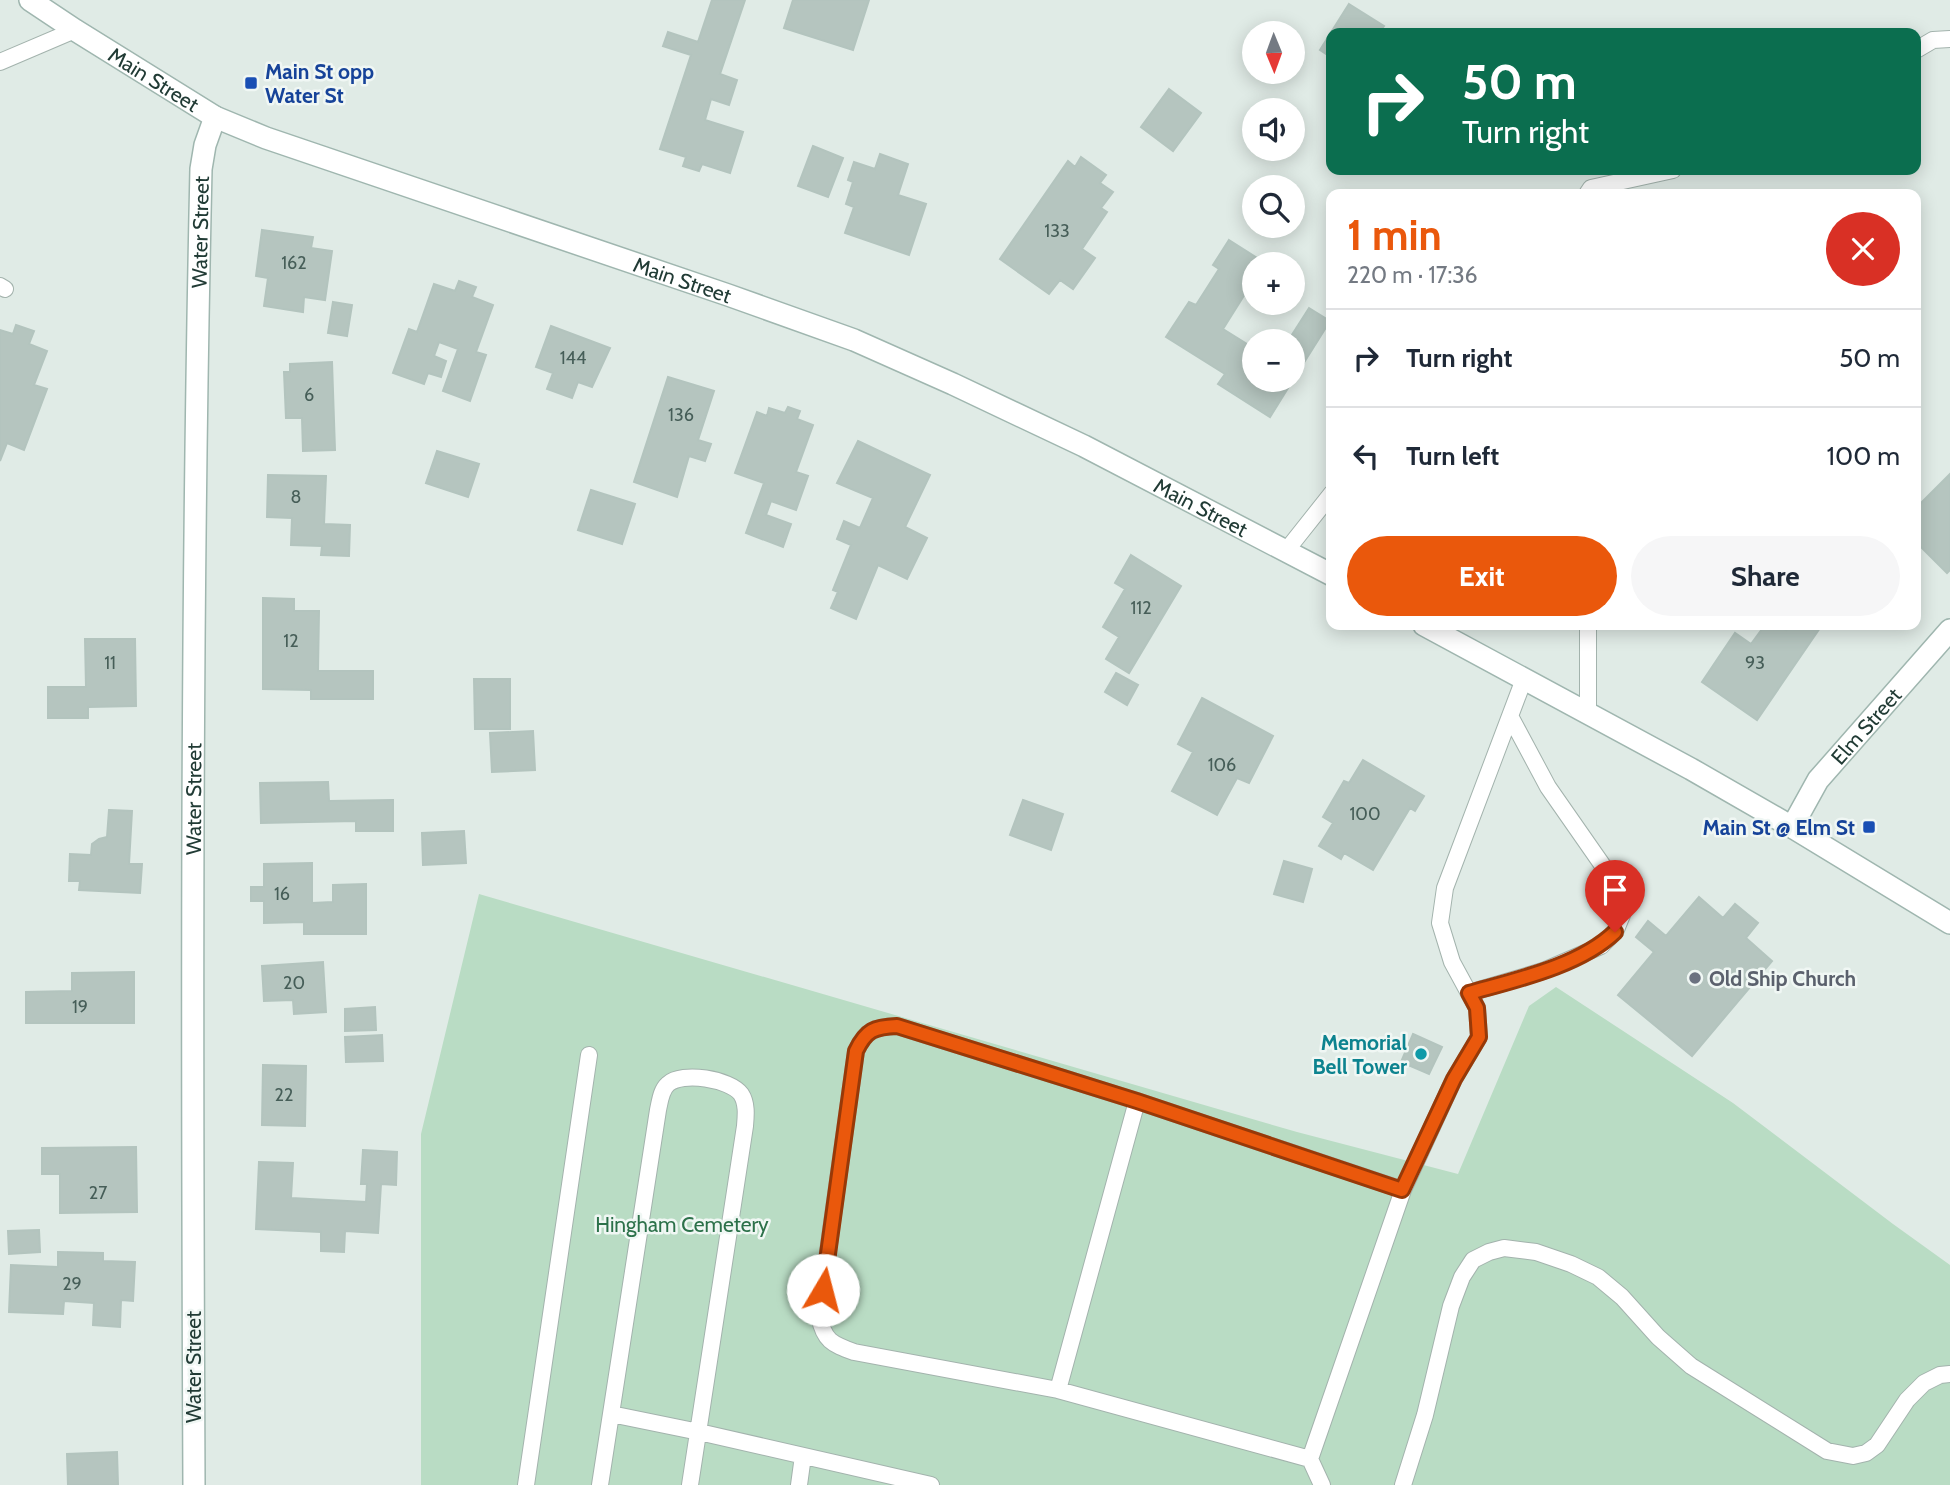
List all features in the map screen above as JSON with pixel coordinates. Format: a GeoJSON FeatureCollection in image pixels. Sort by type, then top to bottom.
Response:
{"type":"FeatureCollection","features":[{"type":"Feature","properties":{"kind":"main road","name":"Main Street"},"geometry":{"type":"LineString","coordinates":[[30,0],[215,117],[267,138],[853,340],[1084,446],[1326,572]]}},
{"type":"Feature","properties":{"kind":"main road","name":"Water Street"},"geometry":{"type":"LineString","coordinates":[[194,1485],[192,1104],[195,427],[201,169],[205,145],[215,117]]}},
{"type":"Feature","properties":{"kind":"main road"},"geometry":{"type":"LineString","coordinates":[[1433,630],[1690,769],[1947,916]]}},
{"type":"Feature","properties":{"kind":"main road","name":"Elm Street"},"geometry":{"type":"LineString","coordinates":[[1792,827],[1818,780],[1950,630]]}},
{"type":"Feature","properties":{"kind":"lane"},"geometry":{"type":"LineString","coordinates":[[0,62],[75,30]]}},
{"type":"Feature","properties":{"kind":"lane"},"geometry":{"type":"LineString","coordinates":[[1921,47],[1933,40],[1950,39]]}},
{"type":"Feature","properties":{"kind":"lane"},"geometry":{"type":"LineString","coordinates":[[1590,189],[1650,175]]}},
{"type":"Feature","properties":{"kind":"lane"},"geometry":{"type":"LineString","coordinates":[[1286,551],[1326,501]]}},
{"type":"Feature","properties":{"kind":"lane"},"geometry":{"type":"LineString","coordinates":[[1588,630],[1588,714]]}},
{"type":"Feature","properties":{"kind":"lane"},"geometry":{"type":"LineString","coordinates":[[1322,1485],[1310,1459],[1402,1190],[1454,1079],[1479,1037],[1477,1008],[1452,962],[1440,923],[1445,888],[1524,679]]}},
{"type":"Feature","properties":{"kind":"lane"},"geometry":{"type":"LineString","coordinates":[[1469,993],[1544,971],[1601,946],[1615,932],[1624,909],[1617,886],[1548,787],[1510,716]]}},
{"type":"Feature","properties":{"kind":"lane"},"geometry":{"type":"LineString","coordinates":[[1310,1459],[1058,1390],[854,1352],[832,1344],[822,1331],[819,1316],[856,1051],[862,1038],[872,1029],[897,1026],[1137,1101],[1402,1190]]}},
{"type":"Feature","properties":{"kind":"lane"},"geometry":{"type":"LineString","coordinates":[[526,1485],[589,1055]]}},
{"type":"Feature","properties":{"kind":"lane"},"geometry":{"type":"LineString","coordinates":[[600,1485],[657,1110],[668,1084],[690,1077],[725,1083],[735,1088],[742,1095],[746,1111],[690,1485]]}},
{"type":"Feature","properties":{"kind":"lane"},"geometry":{"type":"LineString","coordinates":[[1058,1390],[1137,1101]]}},
{"type":"Feature","properties":{"kind":"lane"},"geometry":{"type":"LineString","coordinates":[[1403,1485],[1425,1415],[1451,1306],[1462,1277],[1473,1260],[1504,1248],[1536,1252],[1598,1277],[1622,1297],[1658,1338],[1690,1366],[1827,1451],[1853,1456],[1866,1452],[1877,1445],[1907,1400],[1924,1383],[1940,1375],[1950,1374]]}},
{"type":"Feature","properties":{"kind":"lane"},"geometry":{"type":"LineString","coordinates":[[611,1414],[931,1485]]}},
{"type":"Feature","properties":{"kind":"lane"},"geometry":{"type":"LineString","coordinates":[[799,1485],[803,1456]]}},
{"type":"Feature","properties":{"kind":"green space","name":"Hingham Cemetery"},"geometry":{"type":"Polygon","coordinates":[[[479,894],[1297,1132],[1458,1174],[1529,1006],[1556,987],[1733,1103],[1950,1265],[1950,1485],[421,1485],[421,1134],[479,894]]]}},
{"type":"Feature","properties":{"kind":"building"},"geometry":{"type":"Polygon","coordinates":[[[712,0],[745,0],[720,74],[737,80],[729,105],[711,99],[705,120],[743,132],[730,173],[702,164],[699,171],[683,166],[686,157],[660,149],[691,55],[663,46],[668,32],[698,42],[712,0]]]}},
{"type":"Feature","properties":{"kind":"building"},"geometry":{"type":"Polygon","coordinates":[[[793,0],[869,0],[853,50],[784,28],[793,0]]]}},
{"type":"Feature","properties":{"kind":"building"},"geometry":{"type":"Polygon","coordinates":[[[1349,4],[1384,26],[1383,28],[1334,28],[1349,4]]]}},
{"type":"Feature","properties":{"kind":"building"},"geometry":{"type":"Polygon","coordinates":[[[1326,40],[1326,54],[1320,50],[1326,40]]]}},
{"type":"Feature","properties":{"kind":"building"},"geometry":{"type":"Polygon","coordinates":[[[1169,89],[1201,113],[1173,151],[1141,127],[1169,89]]]}},
{"type":"Feature","properties":{"kind":"building"},"geometry":{"type":"Polygon","coordinates":[[[813,146],[843,158],[828,197],[798,186],[813,146]]]}},
{"type":"Feature","properties":{"kind":"building"},"geometry":{"type":"Polygon","coordinates":[[[880,154],[908,164],[898,195],[926,204],[909,255],[845,233],[854,207],[846,204],[853,182],[848,180],[854,162],[875,169],[880,154]]]}},
{"type":"Feature","properties":{"kind":"building"},"geometry":{"type":"Polygon","coordinates":[[[1081,157],[1106,175],[1100,183],[1113,192],[1101,208],[1107,212],[1082,249],[1095,258],[1073,289],[1060,280],[1049,294],[1000,259],[1068,161],[1075,167],[1081,157]]]}},
{"type":"Feature","properties":{"kind":"building"},"geometry":{"type":"Polygon","coordinates":[[[262,230],[313,237],[311,248],[332,251],[325,300],[304,297],[303,312],[264,306],[268,278],[256,276],[262,230]]]}},
{"type":"Feature","properties":{"kind":"building"},"geometry":{"type":"Polygon","coordinates":[[[1229,240],[1248,252],[1242,252],[1242,299],[1223,329],[1242,341],[1242,392],[1286,392],[1270,417],[1218,384],[1225,374],[1166,337],[1189,302],[1196,305],[1219,269],[1213,265],[1229,240]]]}},
{"type":"Feature","properties":{"kind":"building"},"geometry":{"type":"Polygon","coordinates":[[[459,281],[476,287],[472,297],[493,305],[476,352],[486,355],[470,401],[443,391],[458,349],[439,342],[434,356],[446,361],[441,377],[428,373],[424,384],[393,373],[409,329],[417,332],[434,284],[455,291],[459,281]]]}},
{"type":"Feature","properties":{"kind":"building"},"geometry":{"type":"Polygon","coordinates":[[[333,302],[352,305],[347,336],[328,333],[333,302]]]}},
{"type":"Feature","properties":{"kind":"building"},"geometry":{"type":"Polygon","coordinates":[[[1309,308],[1326,319],[1326,327],[1305,361],[1305,329],[1296,329],[1309,308]]]}},
{"type":"Feature","properties":{"kind":"building"},"geometry":{"type":"Polygon","coordinates":[[[16,325],[34,331],[29,344],[47,351],[34,385],[47,389],[24,450],[7,443],[0,461],[0,330],[13,334],[16,325]]]}},
{"type":"Feature","properties":{"kind":"building"},"geometry":{"type":"Polygon","coordinates":[[[551,326],[610,348],[592,387],[578,382],[572,398],[547,389],[553,373],[536,367],[551,326]]]}},
{"type":"Feature","properties":{"kind":"building"},"geometry":{"type":"Polygon","coordinates":[[[332,362],[335,450],[303,451],[302,418],[286,418],[284,372],[290,372],[290,364],[332,362]]]}},
{"type":"Feature","properties":{"kind":"building"},"geometry":{"type":"Polygon","coordinates":[[[668,377],[714,391],[698,440],[711,444],[705,461],[689,456],[677,497],[634,482],[668,377]]]}},
{"type":"Feature","properties":{"kind":"building"},"geometry":{"type":"Polygon","coordinates":[[[788,407],[800,411],[797,419],[813,425],[796,472],[808,476],[796,510],[771,501],[766,515],[791,524],[783,547],[746,533],[764,483],[735,473],[757,412],[767,416],[769,408],[785,413],[788,407]]]}},
{"type":"Feature","properties":{"kind":"building"},"geometry":{"type":"Polygon","coordinates":[[[858,441],[930,475],[905,527],[927,538],[907,579],[878,565],[856,619],[831,608],[838,592],[833,590],[851,545],[837,539],[844,521],[860,528],[873,498],[837,483],[858,441]]]}},
{"type":"Feature","properties":{"kind":"building"},"geometry":{"type":"Polygon","coordinates":[[[437,451],[479,464],[468,497],[426,483],[437,451]]]}},
{"type":"Feature","properties":{"kind":"building"},"geometry":{"type":"Polygon","coordinates":[[[1950,474],[1950,570],[1947,573],[1921,547],[1921,503],[1950,474]]]}},
{"type":"Feature","properties":{"kind":"building"},"geometry":{"type":"Polygon","coordinates":[[[268,475],[326,476],[324,524],[350,525],[349,556],[321,555],[322,546],[291,545],[292,518],[267,517],[268,475]]]}},
{"type":"Feature","properties":{"kind":"building"},"geometry":{"type":"Polygon","coordinates":[[[591,490],[635,504],[622,544],[578,530],[591,490]]]}},
{"type":"Feature","properties":{"kind":"building"},"geometry":{"type":"Polygon","coordinates":[[[1131,555],[1181,586],[1129,673],[1106,659],[1119,637],[1103,627],[1125,589],[1115,583],[1131,555]]]}},
{"type":"Feature","properties":{"kind":"building"},"geometry":{"type":"Polygon","coordinates":[[[263,598],[294,599],[294,611],[319,611],[318,671],[373,671],[373,699],[311,699],[311,690],[263,689],[263,598]]]}},
{"type":"Feature","properties":{"kind":"building"},"geometry":{"type":"Polygon","coordinates":[[[1761,630],[1819,630],[1757,720],[1702,682],[1735,633],[1751,644],[1761,630]]]}},
{"type":"Feature","properties":{"kind":"building"},"geometry":{"type":"Polygon","coordinates":[[[85,639],[135,639],[136,706],[88,707],[88,718],[48,718],[48,687],[86,687],[85,639]]]}},
{"type":"Feature","properties":{"kind":"building"},"geometry":{"type":"Polygon","coordinates":[[[1116,673],[1138,685],[1127,705],[1105,692],[1116,673]]]}},
{"type":"Feature","properties":{"kind":"building"},"geometry":{"type":"Polygon","coordinates":[[[474,679],[510,679],[510,729],[475,729],[474,679]]]}},
{"type":"Feature","properties":{"kind":"building"},"geometry":{"type":"Polygon","coordinates":[[[1202,698],[1273,736],[1249,783],[1237,778],[1217,815],[1172,791],[1193,752],[1178,744],[1202,698]]]}},
{"type":"Feature","properties":{"kind":"building"},"geometry":{"type":"Polygon","coordinates":[[[533,731],[535,770],[492,772],[490,733],[533,731]]]}},
{"type":"Feature","properties":{"kind":"building"},"geometry":{"type":"Polygon","coordinates":[[[1363,760],[1424,796],[1415,811],[1410,808],[1373,870],[1344,853],[1341,859],[1319,846],[1333,823],[1323,817],[1344,781],[1349,783],[1363,760]]]}},
{"type":"Feature","properties":{"kind":"building"},"geometry":{"type":"Polygon","coordinates":[[[328,782],[329,801],[393,800],[393,831],[356,831],[356,821],[261,823],[260,783],[328,782]]]}},
{"type":"Feature","properties":{"kind":"building"},"geometry":{"type":"Polygon","coordinates":[[[1023,800],[1063,814],[1051,850],[1010,835],[1023,800]]]}},
{"type":"Feature","properties":{"kind":"building"},"geometry":{"type":"Polygon","coordinates":[[[109,810],[132,811],[129,864],[142,864],[140,893],[79,890],[80,881],[69,881],[70,854],[91,855],[92,844],[107,837],[109,810]]]}},
{"type":"Feature","properties":{"kind":"building"},"geometry":{"type":"Polygon","coordinates":[[[464,831],[466,863],[423,865],[422,833],[464,831]]]}},
{"type":"Feature","properties":{"kind":"building"},"geometry":{"type":"Polygon","coordinates":[[[1284,861],[1312,869],[1303,902],[1274,894],[1284,861]]]}},
{"type":"Feature","properties":{"kind":"building"},"geometry":{"type":"Polygon","coordinates":[[[312,863],[312,903],[333,902],[333,885],[366,884],[366,934],[304,934],[304,922],[264,923],[264,901],[251,901],[251,887],[264,887],[264,864],[312,863]]]}},
{"type":"Feature","properties":{"kind":"building","name":"Old Ship Church"},"geometry":{"type":"Polygon","coordinates":[[[1699,897],[1723,918],[1735,904],[1758,923],[1746,938],[1772,961],[1692,1056],[1618,995],[1654,952],[1636,937],[1648,921],[1666,936],[1699,897]]]}},
{"type":"Feature","properties":{"kind":"building"},"geometry":{"type":"Polygon","coordinates":[[[323,962],[326,1012],[294,1014],[293,1000],[264,1001],[262,966],[323,962]]]}},
{"type":"Feature","properties":{"kind":"building"},"geometry":{"type":"Polygon","coordinates":[[[134,972],[134,1023],[26,1023],[26,992],[72,991],[72,973],[134,972]]]}},
{"type":"Feature","properties":{"kind":"building"},"geometry":{"type":"Polygon","coordinates":[[[375,1007],[376,1030],[345,1031],[345,1009],[375,1007]]]}},
{"type":"Feature","properties":{"kind":"building","name":"Memorial Bell Tower"},"geometry":{"type":"Polygon","coordinates":[[[1413,1034],[1442,1047],[1429,1074],[1401,1062],[1413,1034]]]}},
{"type":"Feature","properties":{"kind":"building"},"geometry":{"type":"Polygon","coordinates":[[[382,1035],[383,1061],[346,1062],[345,1037],[382,1035]]]}},
{"type":"Feature","properties":{"kind":"building"},"geometry":{"type":"Polygon","coordinates":[[[263,1065],[306,1066],[305,1126],[262,1125],[263,1065]]]}},
{"type":"Feature","properties":{"kind":"building"},"geometry":{"type":"Polygon","coordinates":[[[136,1147],[137,1212],[60,1213],[60,1174],[42,1174],[42,1148],[136,1147]]]}},
{"type":"Feature","properties":{"kind":"building"},"geometry":{"type":"Polygon","coordinates":[[[363,1150],[397,1152],[396,1185],[381,1184],[378,1233],[345,1231],[344,1252],[321,1251],[321,1232],[256,1229],[259,1162],[293,1163],[291,1198],[366,1202],[367,1184],[361,1184],[363,1150]]]}},
{"type":"Feature","properties":{"kind":"building"},"geometry":{"type":"Polygon","coordinates":[[[39,1230],[40,1252],[9,1254],[8,1231],[39,1230]]]}},
{"type":"Feature","properties":{"kind":"building"},"geometry":{"type":"Polygon","coordinates":[[[58,1252],[103,1253],[103,1261],[135,1262],[133,1301],[121,1300],[120,1327],[93,1325],[94,1303],[64,1301],[63,1314],[9,1312],[11,1265],[58,1267],[58,1252]]]}},
{"type":"Feature","properties":{"kind":"building"},"geometry":{"type":"Polygon","coordinates":[[[117,1452],[118,1485],[68,1485],[67,1454],[117,1452]]]}},
{"type":"Feature","properties":{"kind":"place","name":"Main St opp Water St"},"geometry":{"type":"Point","coordinates":[251,83]}},
{"type":"Feature","properties":{"kind":"place","name":"Main St @ Elm St"},"geometry":{"type":"Point","coordinates":[1869,827]}},
{"type":"Feature","properties":{"kind":"place","name":"Old Ship Church"},"geometry":{"type":"Point","coordinates":[1695,978]}},
{"type":"Feature","properties":{"kind":"place","name":"Memorial Bell Tower"},"geometry":{"type":"Point","coordinates":[1421,1054]}},
{"type":"Feature","properties":{"kind":"route"},"geometry":{"type":"LineString","coordinates":[[823,1290],[856,1051],[862,1038],[872,1029],[897,1026],[1137,1101],[1402,1190],[1454,1079],[1479,1037],[1477,1008],[1469,993],[1544,971],[1601,946],[1615,932]]}}]}
